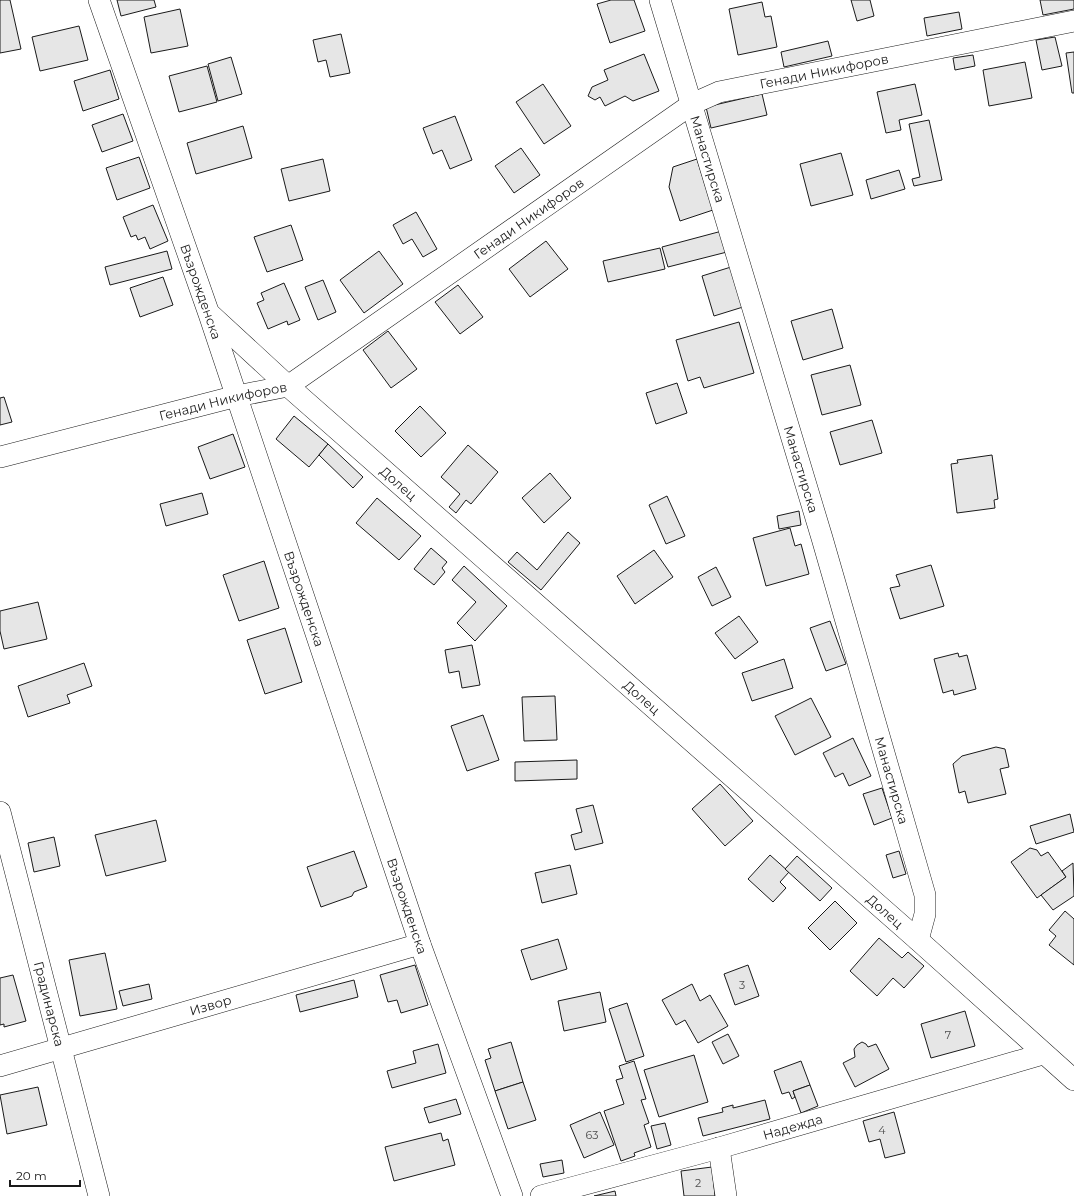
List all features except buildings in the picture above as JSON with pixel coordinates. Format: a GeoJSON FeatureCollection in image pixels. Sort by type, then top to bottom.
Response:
{"type":"FeatureCollection","features":[{"type":"Feature","properties":{"kind":"street","name":"Възрожденска"},"geometry":{"type":"LineString","coordinates":[[99,0],[237,396],[420,944],[512,1196]]}},
{"type":"Feature","properties":{"kind":"street","name":"Манастирска"},"geometry":{"type":"LineString","coordinates":[[660,0],[822,538],[925,895],[925,914],[918,940]]}},
{"type":"Feature","properties":{"kind":"street","name":"Генади Никифоров"},"geometry":{"type":"LineString","coordinates":[[0,457],[237,396],[288,386],[692,104],[719,92],[1074,21]]}},
{"type":"Feature","properties":{"kind":"street","name":"Долец"},"geometry":{"type":"LineString","coordinates":[[209,314],[288,386],[918,940],[1043,1054],[1074,1080]]}},
{"type":"Feature","properties":{"kind":"street","name":"Градинарска"},"geometry":{"type":"LineString","coordinates":[[0,812],[99,1196]]}},
{"type":"Feature","properties":{"kind":"street","name":"Извор"},"geometry":{"type":"LineString","coordinates":[[0,1066],[420,944]]}},
{"type":"Feature","properties":{"kind":"street","name":"Надежда"},"geometry":{"type":"LineString","coordinates":[[541,1196],[719,1148],[1043,1054]]}},
{"type":"Feature","properties":{"kind":"street"},"geometry":{"type":"LineString","coordinates":[[719,1148],[726,1196]]}}]}
